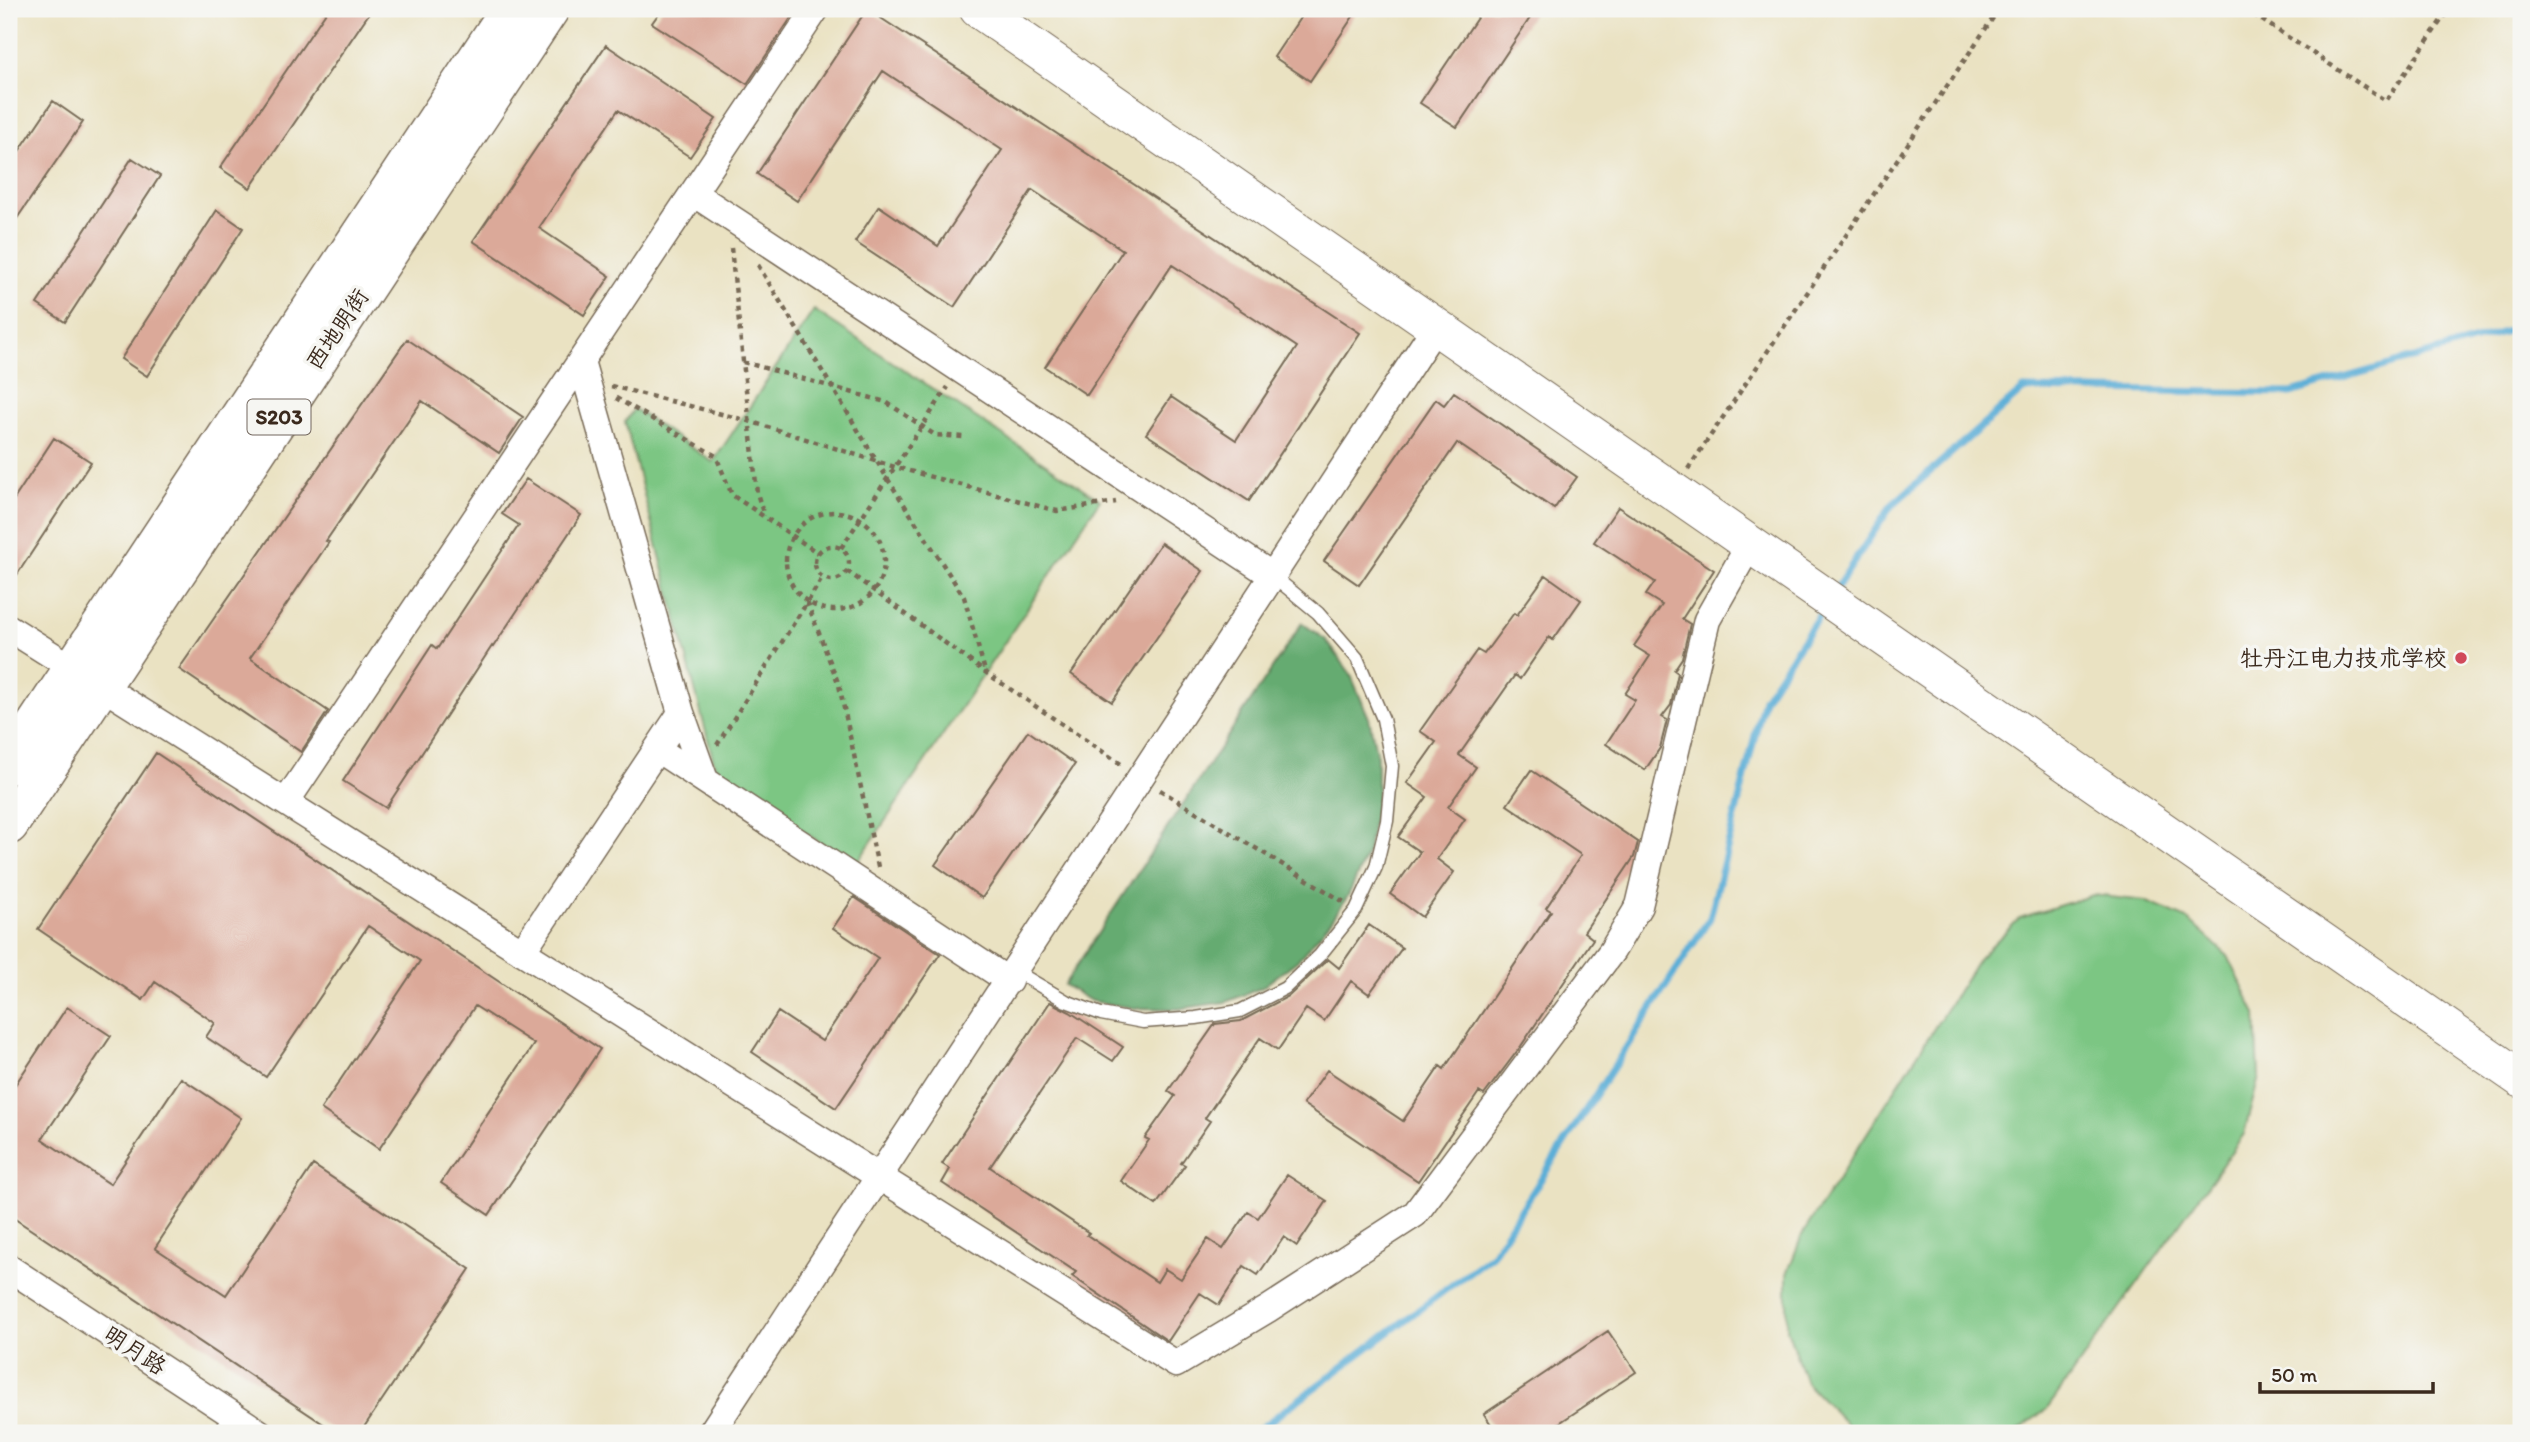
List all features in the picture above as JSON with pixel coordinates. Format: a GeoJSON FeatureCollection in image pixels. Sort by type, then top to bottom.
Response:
{"type":"FeatureCollection","features":[{"type":"Feature","properties":{"kind":"main road","name":"西地明街"},"geometry":{"type":"LineString","coordinates":[[9,765],[510,9]]}},
{"type":"Feature","properties":{"kind":"main road","name":"西地明街"},"geometry":{"type":"LineString","coordinates":[[9,825],[550,9]]}},
{"type":"Feature","properties":{"kind":"street"},"geometry":{"type":"LineString","coordinates":[[286,802],[584,371],[693,193],[816,9]]}},
{"type":"Feature","properties":{"kind":"street"},"geometry":{"type":"LineString","coordinates":[[978,9],[2521,1079]]}},
{"type":"Feature","properties":{"kind":"street"},"geometry":{"type":"LineString","coordinates":[[693,193],[1273,576]]}},
{"type":"Feature","properties":{"kind":"street"},"geometry":{"type":"LineString","coordinates":[[711,1433],[1436,326]]}},
{"type":"Feature","properties":{"kind":"street"},"geometry":{"type":"LineString","coordinates":[[584,371],[681,713],[703,775]]}},
{"type":"Feature","properties":{"kind":"street"},"geometry":{"type":"LineString","coordinates":[[9,628],[1176,1364],[1268,1309],[1415,1213],[1612,951],[1639,906],[1707,620],[1750,544]]}},
{"type":"Feature","properties":{"kind":"street"},"geometry":{"type":"LineString","coordinates":[[522,952],[681,713]]}},
{"type":"Feature","properties":{"kind":"street"},"geometry":{"type":"LineString","coordinates":[[657,749],[703,775],[885,899],[1012,976]]}},
{"type":"Feature","properties":{"kind":"street","name":"明月路"},"geometry":{"type":"LineString","coordinates":[[9,1268],[260,1433]]}},
{"type":"Feature","properties":{"kind":"lane"},"geometry":{"type":"LineString","coordinates":[[1012,976],[1101,1014],[1143,1022],[1240,1011],[1285,988],[1320,955],[1356,910],[1376,867],[1387,821],[1392,766],[1382,719],[1357,658],[1318,613],[1273,576]]}},
{"type":"Feature","properties":{"kind":"path"},"geometry":{"type":"LineString","coordinates":[[1673,491],[1999,9]]}},
{"type":"Feature","properties":{"kind":"path"},"geometry":{"type":"LineString","coordinates":[[2245,9],[2386,101],[2449,9]]}},
{"type":"Feature","properties":{"kind":"path"},"geometry":{"type":"LineString","coordinates":[[727,215],[757,493],[764,516]]}},
{"type":"Feature","properties":{"kind":"path"},"geometry":{"type":"LineString","coordinates":[[755,261],[887,478],[964,597],[985,671]]}},
{"type":"Feature","properties":{"kind":"path"},"geometry":{"type":"LineString","coordinates":[[743,362],[886,402],[935,435],[963,437]]}},
{"type":"Feature","properties":{"kind":"path"},"geometry":{"type":"LineString","coordinates":[[841,548],[960,369]]}},
{"type":"Feature","properties":{"kind":"path"},"geometry":{"type":"LineString","coordinates":[[584,371],[895,467],[1057,511],[1151,496]]}},
{"type":"Feature","properties":{"kind":"path"},"geometry":{"type":"LineString","coordinates":[[584,371],[716,456],[732,495],[818,553]]}},
{"type":"Feature","properties":{"kind":"path"},"geometry":{"type":"LineString","coordinates":[[827,512],[844,512],[860,518],[872,527],[881,540],[885,555],[884,571],[874,592],[856,606],[841,611],[826,610],[807,601],[797,593],[788,578],[786,561],[789,544],[794,536],[797,529],[811,518],[827,512]]}},
{"type":"Feature","properties":{"kind":"path"},"geometry":{"type":"LineString","coordinates":[[828,546],[841,548],[849,560],[847,572],[834,580],[823,577],[816,568],[818,553],[828,546]]}},
{"type":"Feature","properties":{"kind":"path"},"geometry":{"type":"LineString","coordinates":[[847,572],[1141,778],[1356,910]]}},
{"type":"Feature","properties":{"kind":"path"},"geometry":{"type":"LineString","coordinates":[[703,775],[823,577]]}},
{"type":"Feature","properties":{"kind":"path"},"geometry":{"type":"LineString","coordinates":[[807,601],[839,685],[885,899]]}},
{"type":"Feature","properties":{"kind":"green space"},"geometry":{"type":"Polygon","coordinates":[[[814,310],[1100,500],[855,866],[717,774],[625,422],[634,409],[713,462],[814,310]]]}},
{"type":"Feature","properties":{"kind":"green space"},"geometry":{"type":"Polygon","coordinates":[[[1302,623],[1326,640],[1350,673],[1369,718],[1377,756],[1377,798],[1368,852],[1348,896],[1297,961],[1261,988],[1226,1002],[1178,1009],[1134,1008],[1091,1001],[1064,985],[1302,623]]]}},
{"type":"Feature","properties":{"kind":"green space"},"geometry":{"type":"Polygon","coordinates":[[[2093,895],[2145,901],[2187,919],[2228,956],[2256,1014],[2259,1077],[2244,1134],[2047,1409],[2014,1433],[1860,1433],[1851,1429],[1806,1383],[1787,1329],[1787,1274],[1802,1235],[1979,958],[2020,918],[2093,895]]]}},
{"type":"Feature","properties":{"kind":"building"},"geometry":{"type":"Polygon","coordinates":[[[328,9],[372,9],[250,188],[220,168],[328,9]]]}},
{"type":"Feature","properties":{"kind":"building"},"geometry":{"type":"Polygon","coordinates":[[[662,9],[797,9],[747,84],[652,23],[662,9]]]}},
{"type":"Feature","properties":{"kind":"building"},"geometry":{"type":"Polygon","coordinates":[[[867,9],[1360,333],[1249,501],[1146,434],[1171,397],[1236,440],[1297,347],[1172,265],[1087,395],[1045,367],[1123,250],[1032,190],[954,307],[855,242],[879,206],[938,246],[1002,150],[883,71],[797,201],[757,174],[867,9]]]}},
{"type":"Feature","properties":{"kind":"building"},"geometry":{"type":"Polygon","coordinates":[[[1306,9],[1358,9],[1310,81],[1274,57],[1306,9]]]}},
{"type":"Feature","properties":{"kind":"building"},"geometry":{"type":"Polygon","coordinates":[[[1483,9],[1536,9],[1457,127],[1420,103],[1483,9]]]}},
{"type":"Feature","properties":{"kind":"building"},"geometry":{"type":"Polygon","coordinates":[[[606,45],[716,119],[690,157],[618,110],[539,228],[610,276],[584,315],[473,241],[606,45]]]}},
{"type":"Feature","properties":{"kind":"building"},"geometry":{"type":"Polygon","coordinates":[[[53,101],[83,122],[9,230],[9,166],[53,101]]]}},
{"type":"Feature","properties":{"kind":"building"},"geometry":{"type":"Polygon","coordinates":[[[132,158],[160,176],[65,322],[37,304],[132,158]]]}},
{"type":"Feature","properties":{"kind":"building"},"geometry":{"type":"Polygon","coordinates":[[[217,210],[243,228],[147,376],[121,359],[217,210]]]}},
{"type":"Feature","properties":{"kind":"building"},"geometry":{"type":"Polygon","coordinates":[[[407,339],[523,417],[499,453],[422,401],[326,541],[329,542],[250,658],[328,711],[301,752],[179,669],[407,339]]]}},
{"type":"Feature","properties":{"kind":"building"},"geometry":{"type":"Polygon","coordinates":[[[1454,392],[1577,477],[1554,509],[1457,443],[1359,585],[1324,561],[1436,399],[1444,405],[1454,392]]]}},
{"type":"Feature","properties":{"kind":"building"},"geometry":{"type":"Polygon","coordinates":[[[54,438],[91,462],[9,587],[9,507],[54,438]]]}},
{"type":"Feature","properties":{"kind":"building"},"geometry":{"type":"Polygon","coordinates":[[[526,479],[581,515],[386,808],[343,781],[432,645],[437,649],[519,525],[502,514],[526,479]]]}},
{"type":"Feature","properties":{"kind":"building"},"geometry":{"type":"Polygon","coordinates":[[[1618,507],[1714,570],[1682,619],[1690,624],[1682,658],[1674,670],[1678,673],[1671,705],[1662,717],[1667,720],[1660,748],[1645,770],[1606,744],[1635,700],[1625,694],[1650,656],[1634,646],[1662,605],[1646,595],[1655,582],[1594,542],[1618,507]]]}},
{"type":"Feature","properties":{"kind":"building"},"geometry":{"type":"Polygon","coordinates":[[[1161,543],[1203,571],[1112,702],[1071,674],[1161,543]]]}},
{"type":"Feature","properties":{"kind":"building"},"geometry":{"type":"Polygon","coordinates":[[[1546,575],[1581,600],[1553,640],[1549,637],[1520,679],[1515,675],[1459,755],[1476,767],[1448,807],[1465,819],[1437,859],[1454,872],[1422,917],[1390,894],[1420,852],[1398,837],[1427,797],[1407,783],[1436,742],[1420,731],[1477,650],[1484,654],[1546,575]]]}},
{"type":"Feature","properties":{"kind":"building"},"geometry":{"type":"Polygon","coordinates":[[[1028,731],[1075,764],[982,898],[935,865],[1028,731]]]}},
{"type":"Feature","properties":{"kind":"building"},"geometry":{"type":"Polygon","coordinates":[[[156,753],[600,1049],[489,1215],[441,1183],[534,1044],[475,1006],[379,1149],[321,1109],[420,961],[368,926],[266,1077],[206,1037],[215,1023],[155,982],[143,1000],[38,929],[156,753]]]}},
{"type":"Feature","properties":{"kind":"building"},"geometry":{"type":"Polygon","coordinates":[[[1531,770],[1638,842],[1634,857],[1584,932],[1593,939],[1521,1046],[1484,1095],[1479,1092],[1418,1181],[1303,1104],[1327,1070],[1403,1121],[1440,1066],[1444,1069],[1551,911],[1546,908],[1581,855],[1507,805],[1531,770]]]}},
{"type":"Feature","properties":{"kind":"building"},"geometry":{"type":"Polygon","coordinates":[[[854,897],[940,954],[836,1108],[752,1052],[778,1012],[822,1041],[878,958],[833,928],[854,897]]]}},
{"type":"Feature","properties":{"kind":"building"},"geometry":{"type":"Polygon","coordinates":[[[1369,925],[1402,948],[1369,994],[1351,981],[1324,1021],[1306,1009],[1278,1050],[1260,1038],[1205,1118],[1210,1121],[1181,1163],[1185,1165],[1156,1205],[1121,1181],[1149,1140],[1145,1138],[1175,1096],[1168,1091],[1215,1024],[1241,1021],[1289,996],[1328,959],[1339,968],[1369,925]]]}},
{"type":"Feature","properties":{"kind":"building"},"geometry":{"type":"Polygon","coordinates":[[[1050,1002],[1123,1047],[1113,1061],[1077,1038],[990,1167],[1157,1282],[1165,1269],[1181,1279],[1208,1239],[1223,1249],[1248,1212],[1258,1218],[1287,1175],[1327,1201],[1297,1246],[1284,1237],[1258,1275],[1244,1266],[1219,1305],[1200,1293],[1168,1341],[1072,1276],[1076,1272],[942,1183],[950,1169],[942,1164],[1050,1002]]]}},
{"type":"Feature","properties":{"kind":"building"},"geometry":{"type":"Polygon","coordinates":[[[67,1007],[111,1036],[42,1139],[110,1184],[181,1078],[241,1118],[155,1248],[226,1295],[313,1165],[470,1269],[360,1433],[337,1433],[9,1215],[9,1094],[67,1007]]]}},
{"type":"Feature","properties":{"kind":"building"},"geometry":{"type":"Polygon","coordinates":[[[1608,1331],[1636,1372],[1544,1433],[1497,1433],[1484,1414],[1608,1331]]]}},
{"type":"Feature","properties":{"kind":"waterway"},"geometry":{"type":"LineString","coordinates":[[1834,592],[1891,506],[2024,389],[2291,393],[2521,327]]}},
{"type":"Feature","properties":{"kind":"waterway"},"geometry":{"type":"LineString","coordinates":[[1254,1433],[1492,1255],[1710,918],[1764,699],[1824,608]]}},
{"type":"Feature","properties":{"kind":"place","name":"牡丹江电力技术学校"},"geometry":{"type":"Point","coordinates":[2461,658]}}]}
